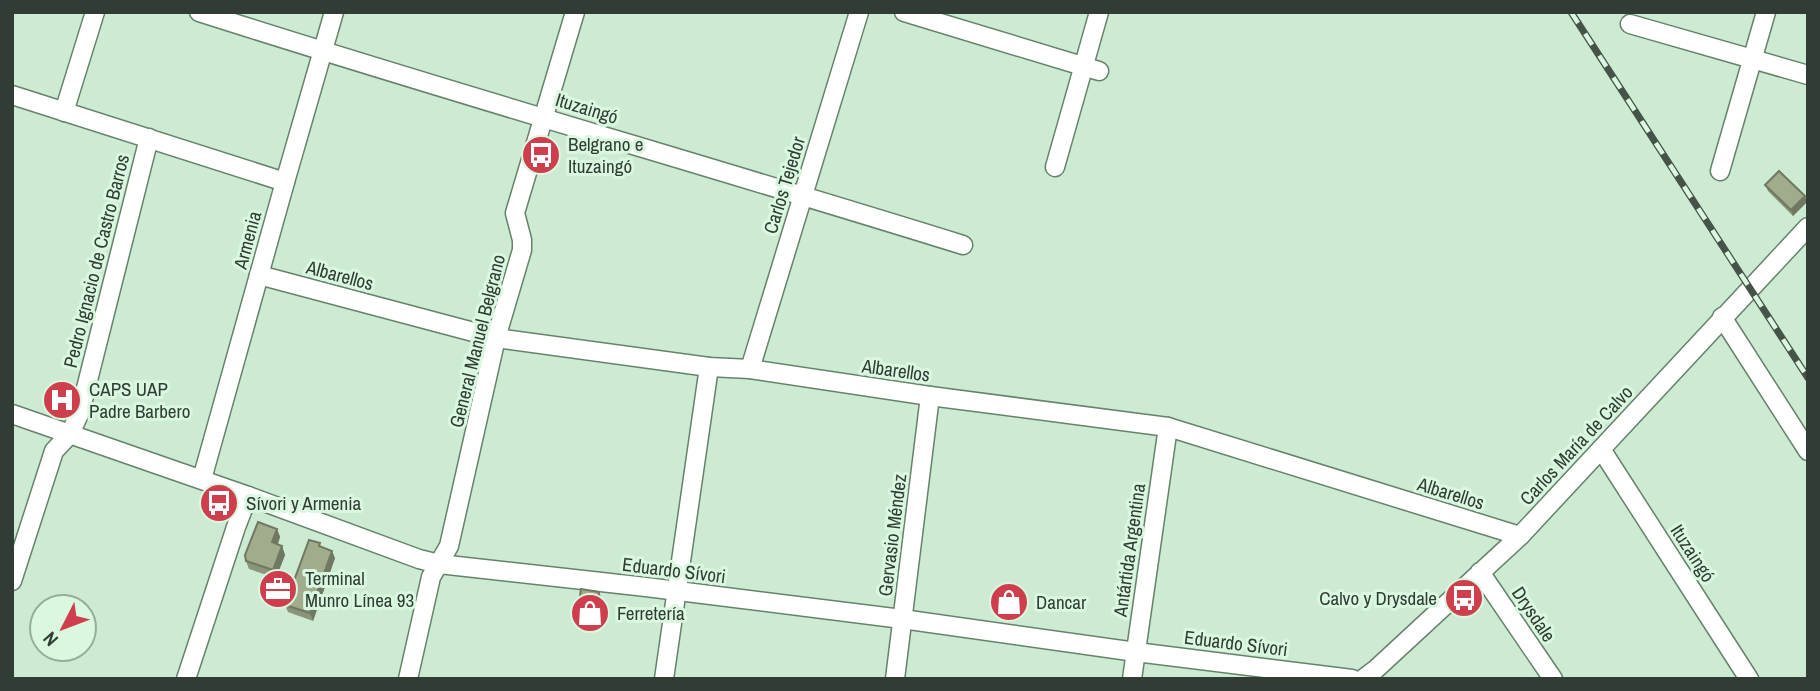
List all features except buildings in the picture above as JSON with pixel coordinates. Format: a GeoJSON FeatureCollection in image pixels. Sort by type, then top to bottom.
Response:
{"type":"FeatureCollection","features":[{"type":"Feature","properties":{"kind":"street"},"geometry":{"type":"LineString","coordinates":[[64,112],[95,12]]}},
{"type":"Feature","properties":{"kind":"street","name":"Ituzaingó"},"geometry":{"type":"LineString","coordinates":[[199,12],[963,245]]}},
{"type":"Feature","properties":{"kind":"street","name":"Armenia"},"geometry":{"type":"LineString","coordinates":[[202,479],[334,12]]}},
{"type":"Feature","properties":{"kind":"street","name":"General Manuel Belgrano"},"geometry":{"type":"LineString","coordinates":[[408,679],[431,577],[449,546],[496,338],[522,250],[515,213],[575,12]]}},
{"type":"Feature","properties":{"kind":"street","name":"Carlos Tejedor"},"geometry":{"type":"LineString","coordinates":[[750,369],[859,12]]}},
{"type":"Feature","properties":{"kind":"street"},"geometry":{"type":"LineString","coordinates":[[904,12],[1091,69]]}},
{"type":"Feature","properties":{"kind":"street"},"geometry":{"type":"LineString","coordinates":[[1055,167],[1091,69],[1100,12]]}},
{"type":"Feature","properties":{"kind":"street"},"geometry":{"type":"LineString","coordinates":[[1720,171],[1766,12]]}},
{"type":"Feature","properties":{"kind":"street"},"geometry":{"type":"LineString","coordinates":[[1630,24],[1808,75]]}},
{"type":"Feature","properties":{"kind":"street"},"geometry":{"type":"LineString","coordinates":[[13,98],[285,182]]}},
{"type":"Feature","properties":{"kind":"street","name":"Pedro Ignacio de Castro Barros"},"geometry":{"type":"LineString","coordinates":[[12,581],[54,451],[70,434],[80,412],[149,138]]}},
{"type":"Feature","properties":{"kind":"street","name":"Carlos María de Calvo"},"geometry":{"type":"LineString","coordinates":[[1363,679],[1520,536],[1808,227]]}},
{"type":"Feature","properties":{"kind":"street","name":"Albarellos"},"geometry":{"type":"LineString","coordinates":[[259,275],[496,338],[750,369],[1168,427],[1520,536]]}},
{"type":"Feature","properties":{"kind":"street"},"geometry":{"type":"LineString","coordinates":[[1723,317],[1808,451]]}},
{"type":"Feature","properties":{"kind":"street"},"geometry":{"type":"LineString","coordinates":[[664,679],[709,366]]}},
{"type":"Feature","properties":{"kind":"street","name":"Gervasio Méndez"},"geometry":{"type":"LineString","coordinates":[[895,679],[930,396]]}},
{"type":"Feature","properties":{"kind":"street","name":"Eduardo Sívori"},"geometry":{"type":"LineString","coordinates":[[12,414],[439,564],[902,619],[1352,679]]}},
{"type":"Feature","properties":{"kind":"street","name":"Antártida Argentina"},"geometry":{"type":"LineString","coordinates":[[1132,679],[1168,427]]}},
{"type":"Feature","properties":{"kind":"street","name":"Ituzaingó"},"geometry":{"type":"LineString","coordinates":[[1601,449],[1749,679]]}},
{"type":"Feature","properties":{"kind":"street"},"geometry":{"type":"LineString","coordinates":[[186,679],[248,496]]}},
{"type":"Feature","properties":{"kind":"street","name":"Drysdale"},"geometry":{"type":"LineString","coordinates":[[1480,572],[1550,678]]}},
{"type":"Feature","properties":{"kind":"railway"},"geometry":{"type":"LineString","coordinates":[[1571,12],[1808,378]]}},
{"type":"Feature","properties":{"kind":"place","name":"Belgrano e Ituzaingó"},"geometry":{"type":"Point","coordinates":[541,155]}},
{"type":"Feature","properties":{"kind":"place","name":"CAPS UAP Padre Barbero"},"geometry":{"type":"Point","coordinates":[62,400]}},
{"type":"Feature","properties":{"kind":"place","name":"Sívori y Armenia"},"geometry":{"type":"Point","coordinates":[219,503]}},
{"type":"Feature","properties":{"kind":"place","name":"Terminal Munro Línea 93"},"geometry":{"type":"Point","coordinates":[278,589]}},
{"type":"Feature","properties":{"kind":"place","name":"Calvo y Drysdale"},"geometry":{"type":"Point","coordinates":[1464,598]}},
{"type":"Feature","properties":{"kind":"place","name":"Dancar"},"geometry":{"type":"Point","coordinates":[1009,602]}},
{"type":"Feature","properties":{"kind":"place","name":"Ferretería"},"geometry":{"type":"Point","coordinates":[590,613]}}]}
